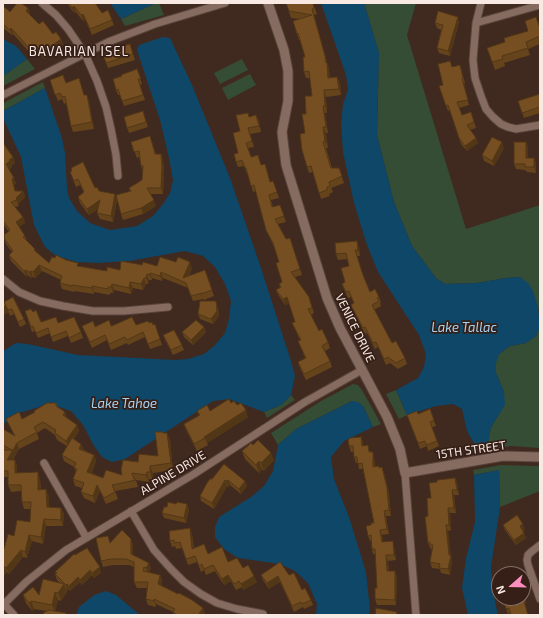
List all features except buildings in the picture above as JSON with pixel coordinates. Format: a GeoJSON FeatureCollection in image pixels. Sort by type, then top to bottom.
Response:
{"type":"FeatureCollection","features":[{"type":"Feature","properties":{"kind":"street"},"geometry":{"type":"LineString","coordinates":[[42,3],[56,15],[68,29],[84,54],[97,81],[106,107],[116,155],[118,176]]}},
{"type":"Feature","properties":{"kind":"street"},"geometry":{"type":"LineString","coordinates":[[3,95],[133,31],[225,3]]}},
{"type":"Feature","properties":{"kind":"street","name":"VENICE DRIVE"},"geometry":{"type":"LineString","coordinates":[[268,3],[284,50],[288,71],[288,101],[282,132],[286,165],[332,312],[377,396],[400,449],[405,473],[416,615]]}},
{"type":"Feature","properties":{"kind":"street"},"geometry":{"type":"LineString","coordinates":[[481,3],[476,23],[473,60],[475,78],[486,109],[492,117],[501,124],[516,129],[540,125]]}},
{"type":"Feature","properties":{"kind":"street"},"geometry":{"type":"LineString","coordinates":[[476,23],[540,5]]}},
{"type":"Feature","properties":{"kind":"street"},"geometry":{"type":"LineString","coordinates":[[3,279],[19,292],[40,301],[63,306],[93,311],[124,311],[168,307]]}},
{"type":"Feature","properties":{"kind":"street","name":"ALPINE DRIVE"},"geometry":{"type":"LineString","coordinates":[[4,604],[49,563],[66,550],[194,474],[305,402],[362,370]]}},
{"type":"Feature","properties":{"kind":"street","name":"15TH STREET"},"geometry":{"type":"LineString","coordinates":[[405,473],[503,456],[540,457]]}},
{"type":"Feature","properties":{"kind":"street"},"geometry":{"type":"LineString","coordinates":[[44,463],[86,537]]}},
{"type":"Feature","properties":{"kind":"street"},"geometry":{"type":"LineString","coordinates":[[131,511],[154,550],[184,582],[217,603],[263,614]]}},
{"type":"Feature","properties":{"kind":"street"},"geometry":{"type":"LineString","coordinates":[[540,545],[534,548],[528,556],[528,565],[540,599]]}},
{"type":"Feature","properties":{"kind":"street"},"geometry":{"type":"LineString","coordinates":[[4,604],[14,615]]}},
{"type":"Feature","properties":{"kind":"green space"},"geometry":{"type":"Polygon","coordinates":[[[159,3],[164,15],[125,26],[121,19],[159,3]]]}},
{"type":"Feature","properties":{"kind":"green space"},"geometry":{"type":"Polygon","coordinates":[[[364,3],[416,3],[407,35],[466,229],[540,205],[540,318],[538,307],[520,277],[477,283],[445,284],[436,278],[412,246],[394,202],[377,135],[379,53],[364,3]]]}},
{"type":"Feature","properties":{"kind":"green space"},"geometry":{"type":"Polygon","coordinates":[[[27,59],[35,69],[3,86],[3,76],[27,59]]]}},
{"type":"Feature","properties":{"kind":"green space"},"geometry":{"type":"Polygon","coordinates":[[[242,59],[248,70],[220,84],[214,73],[242,59]]]}},
{"type":"Feature","properties":{"kind":"green space"},"geometry":{"type":"Polygon","coordinates":[[[250,74],[256,85],[228,100],[222,88],[250,74]]]}},
{"type":"Feature","properties":{"kind":"green space"},"geometry":{"type":"Polygon","coordinates":[[[43,82],[45,88],[3,111],[3,104],[7,101],[43,82]]]}},
{"type":"Feature","properties":{"kind":"green space"},"geometry":{"type":"Polygon","coordinates":[[[540,327],[540,448],[511,446],[468,452],[469,448],[475,445],[487,443],[491,427],[498,416],[504,392],[496,373],[495,363],[499,354],[510,346],[526,343],[536,336],[540,327]]]}},
{"type":"Feature","properties":{"kind":"green space"},"geometry":{"type":"Polygon","coordinates":[[[353,384],[358,385],[362,390],[381,424],[373,427],[363,406],[352,401],[296,429],[278,445],[271,433],[321,401],[353,384]]]}},
{"type":"Feature","properties":{"kind":"green space"},"geometry":{"type":"Polygon","coordinates":[[[396,390],[407,415],[399,419],[386,394],[396,390]]]}},
{"type":"Feature","properties":{"kind":"green space"},"geometry":{"type":"Polygon","coordinates":[[[291,395],[295,400],[267,418],[264,412],[281,405],[291,395]]]}},
{"type":"Feature","properties":{"kind":"green space"},"geometry":{"type":"Polygon","coordinates":[[[501,465],[540,466],[540,491],[500,507],[499,470],[474,475],[473,470],[501,465]]]}},
{"type":"Feature","properties":{"kind":"water"},"geometry":{"type":"Polygon","coordinates":[[[110,3],[156,3],[121,19],[110,3]]]}},
{"type":"Feature","properties":{"kind":"water","name":"Lake Tallac"},"geometry":{"type":"Polygon","coordinates":[[[321,3],[364,3],[379,53],[377,135],[394,202],[412,246],[436,278],[445,284],[477,283],[520,277],[528,283],[533,291],[538,307],[540,327],[536,336],[526,343],[510,346],[499,354],[496,363],[496,373],[504,392],[505,405],[491,427],[488,443],[475,445],[467,431],[462,409],[453,404],[436,406],[407,415],[396,390],[418,378],[424,367],[426,354],[419,335],[378,272],[367,245],[354,203],[343,152],[341,124],[343,104],[348,90],[346,75],[321,3]]]}},
{"type":"Feature","properties":{"kind":"water","name":"Lake Tahoe"},"geometry":{"type":"Polygon","coordinates":[[[163,37],[170,38],[192,85],[230,178],[260,265],[295,376],[291,395],[281,405],[264,412],[229,399],[213,401],[125,459],[112,462],[102,457],[94,446],[83,425],[71,411],[56,406],[39,407],[19,413],[3,424],[3,351],[16,343],[28,344],[78,355],[175,360],[188,359],[204,354],[215,345],[225,333],[229,319],[231,301],[225,284],[215,267],[203,256],[185,251],[129,261],[98,263],[77,262],[56,256],[45,247],[34,225],[21,157],[3,118],[3,111],[45,88],[62,138],[65,153],[69,198],[77,211],[90,223],[110,230],[137,226],[153,216],[163,204],[170,193],[173,180],[160,120],[137,50],[139,45],[163,37]]]}},
{"type":"Feature","properties":{"kind":"water"},"geometry":{"type":"Polygon","coordinates":[[[3,39],[16,46],[27,59],[3,76],[3,39]]]}},
{"type":"Feature","properties":{"kind":"water"},"geometry":{"type":"Polygon","coordinates":[[[352,401],[358,402],[363,406],[373,427],[344,441],[331,457],[334,479],[349,517],[366,572],[370,610],[369,615],[316,615],[317,604],[308,583],[295,571],[280,564],[238,558],[224,549],[215,537],[215,527],[219,517],[251,497],[264,486],[273,471],[278,445],[296,429],[352,401]]]}},
{"type":"Feature","properties":{"kind":"water"},"geometry":{"type":"Polygon","coordinates":[[[499,470],[500,507],[491,566],[491,606],[496,606],[498,615],[468,615],[462,588],[466,558],[475,522],[474,475],[499,470]]]}},
{"type":"Feature","properties":{"kind":"water"},"geometry":{"type":"Polygon","coordinates":[[[106,591],[116,595],[140,615],[76,615],[79,607],[94,595],[106,591]]]}},
{"type":"Feature","properties":{"kind":"district","name":"BAVARIAN ISEL"},"geometry":{"type":"Point","coordinates":[79,52]}}]}
